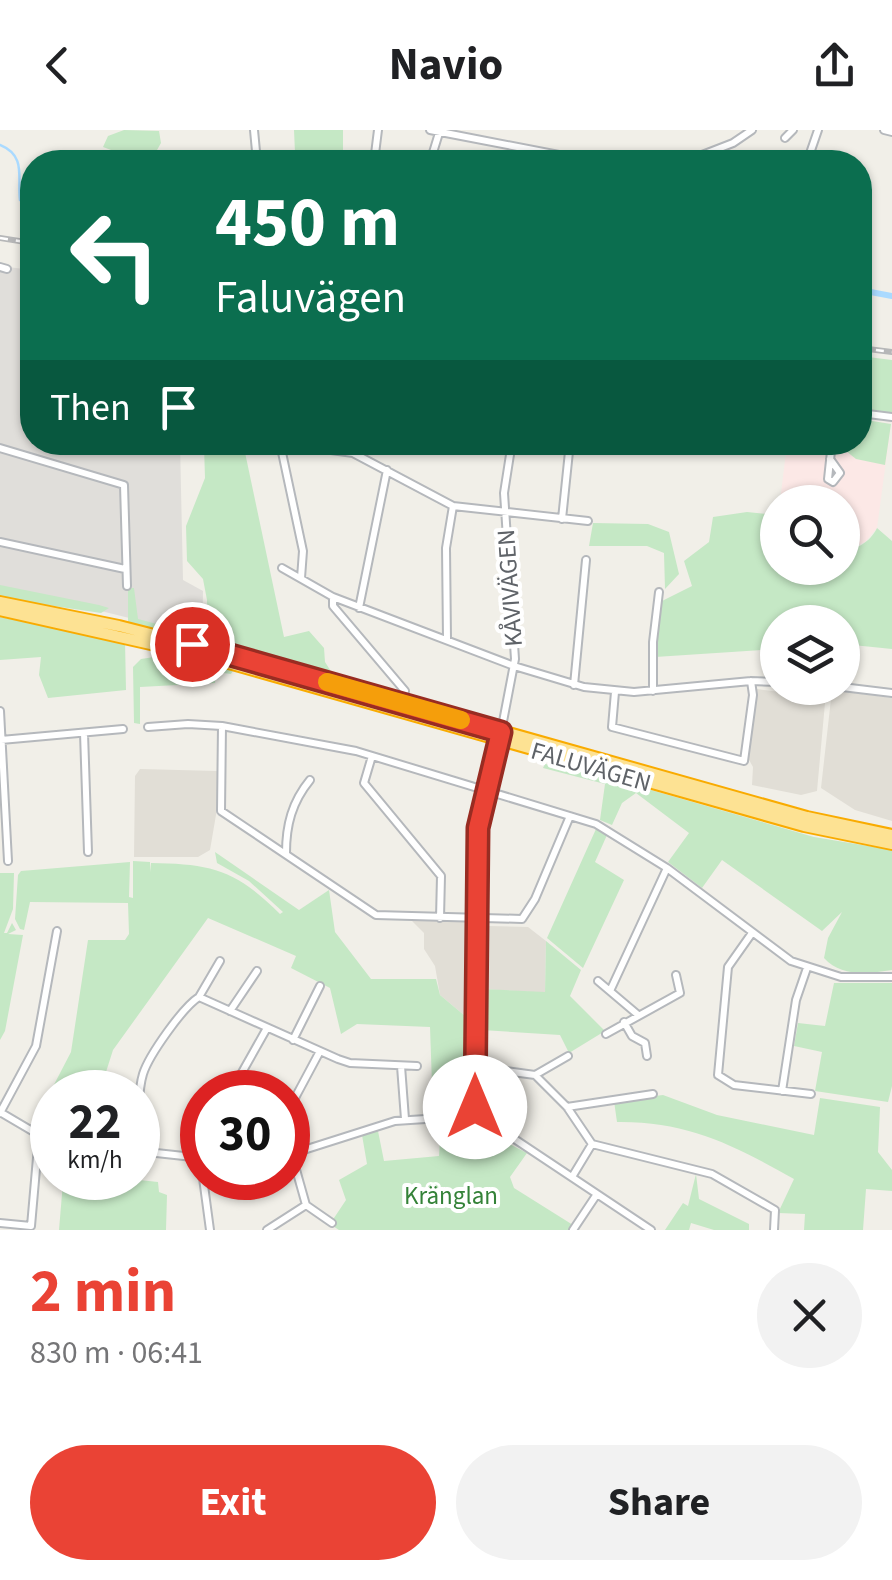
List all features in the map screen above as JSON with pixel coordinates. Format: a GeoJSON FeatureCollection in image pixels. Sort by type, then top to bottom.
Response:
{"type":"FeatureCollection","features":[{"type":"Feature","properties":{"kind":"highway","name":"FALUVÄGEN"},"geometry":{"type":"LineString","coordinates":[[0,602],[135,634],[804,826],[892,844]]}},
{"type":"Feature","properties":{"kind":"highway","name":"FALUVÄGEN"},"geometry":{"type":"LineString","coordinates":[[0,610],[120,630]]}},
{"type":"Feature","properties":{"kind":"highway","name":"FALUVÄGEN"},"geometry":{"type":"LineString","coordinates":[[539,748],[823,821],[892,834]]}},
{"type":"Feature","properties":{"kind":"street"},"geometry":{"type":"LineString","coordinates":[[713,150],[752,130]]}},
{"type":"Feature","properties":{"kind":"street"},"geometry":{"type":"LineString","coordinates":[[785,138],[793,130]]}},
{"type":"Feature","properties":{"kind":"street"},"geometry":{"type":"LineString","coordinates":[[884,130],[892,132]]}},
{"type":"Feature","properties":{"kind":"street"},"geometry":{"type":"LineString","coordinates":[[434,132],[536,150]]}},
{"type":"Feature","properties":{"kind":"street"},"geometry":{"type":"LineString","coordinates":[[23,455],[124,485],[127,586]]}},
{"type":"Feature","properties":{"kind":"street"},"geometry":{"type":"LineString","coordinates":[[280,455],[304,552],[301,578]]}},
{"type":"Feature","properties":{"kind":"street"},"geometry":{"type":"LineString","coordinates":[[352,455],[454,506],[588,521]]}},
{"type":"Feature","properties":{"kind":"street","name":"KÅVIVÄGEN"},"geometry":{"type":"LineString","coordinates":[[473,1120],[478,828],[514,666],[504,514],[511,455]]}},
{"type":"Feature","properties":{"kind":"street"},"geometry":{"type":"LineString","coordinates":[[562,519],[569,455]]}},
{"type":"Feature","properties":{"kind":"street"},"geometry":{"type":"LineString","coordinates":[[830,455],[830,459]]}},
{"type":"Feature","properties":{"kind":"street"},"geometry":{"type":"LineString","coordinates":[[359,608],[387,470]]}},
{"type":"Feature","properties":{"kind":"street"},"geometry":{"type":"LineString","coordinates":[[447,640],[446,548],[454,506]]}},
{"type":"Feature","properties":{"kind":"street"},"geometry":{"type":"LineString","coordinates":[[0,542],[125,569]]}},
{"type":"Feature","properties":{"kind":"street"},"geometry":{"type":"LineString","coordinates":[[574,685],[586,560]]}},
{"type":"Feature","properties":{"kind":"street"},"geometry":{"type":"LineString","coordinates":[[282,568],[359,608],[574,685],[615,692],[760,681]]}},
{"type":"Feature","properties":{"kind":"street"},"geometry":{"type":"LineString","coordinates":[[654,691],[652,660],[659,592]]}},
{"type":"Feature","properties":{"kind":"street"},"geometry":{"type":"LineString","coordinates":[[332,597],[333,606],[405,691]]}},
{"type":"Feature","properties":{"kind":"street"},"geometry":{"type":"LineString","coordinates":[[615,692],[612,727],[744,761],[753,695],[751,681]]}},
{"type":"Feature","properties":{"kind":"street"},"geometry":{"type":"LineString","coordinates":[[860,690],[892,694]]}},
{"type":"Feature","properties":{"kind":"street"},"geometry":{"type":"LineString","coordinates":[[0,711],[8,862]]}},
{"type":"Feature","properties":{"kind":"street"},"geometry":{"type":"LineString","coordinates":[[148,727],[222,726],[372,756],[604,826],[806,968],[840,978],[892,976]]}},
{"type":"Feature","properties":{"kind":"street"},"geometry":{"type":"LineString","coordinates":[[222,726],[221,810],[376,914],[522,919],[528,915],[570,816]]}},
{"type":"Feature","properties":{"kind":"street"},"geometry":{"type":"LineString","coordinates":[[1,740],[123,729]]}},
{"type":"Feature","properties":{"kind":"street"},"geometry":{"type":"LineString","coordinates":[[84,733],[88,852]]}},
{"type":"Feature","properties":{"kind":"street"},"geometry":{"type":"LineString","coordinates":[[372,756],[364,782],[441,876],[440,918]]}},
{"type":"Feature","properties":{"kind":"street"},"geometry":{"type":"LineString","coordinates":[[286,854],[286,830],[297,799],[310,780]]}},
{"type":"Feature","properties":{"kind":"street"},"geometry":{"type":"LineString","coordinates":[[610,992],[667,868]]}},
{"type":"Feature","properties":{"kind":"street"},"geometry":{"type":"LineString","coordinates":[[30,1127],[0,1112],[36,1046],[58,931]]}},
{"type":"Feature","properties":{"kind":"street"},"geometry":{"type":"LineString","coordinates":[[752,933],[728,967],[718,1076],[734,1085],[811,1094]]}},
{"type":"Feature","properties":{"kind":"street"},"geometry":{"type":"LineString","coordinates":[[145,1070],[189,1005],[200,997],[220,961]]}},
{"type":"Feature","properties":{"kind":"street"},"geometry":{"type":"LineString","coordinates":[[782,1091],[796,1000],[806,968]]}},
{"type":"Feature","properties":{"kind":"street"},"geometry":{"type":"LineString","coordinates":[[230,1010],[258,971]]}},
{"type":"Feature","properties":{"kind":"street"},"geometry":{"type":"LineString","coordinates":[[606,1034],[680,993],[676,975]]}},
{"type":"Feature","properties":{"kind":"street"},"geometry":{"type":"LineString","coordinates":[[598,982],[637,1014]]}},
{"type":"Feature","properties":{"kind":"street"},"geometry":{"type":"LineString","coordinates":[[292,1040],[320,986]]}},
{"type":"Feature","properties":{"kind":"street"},"geometry":{"type":"LineString","coordinates":[[200,997],[350,1063],[417,1066]]}},
{"type":"Feature","properties":{"kind":"street"},"geometry":{"type":"LineString","coordinates":[[624,1022],[632,1036],[645,1043],[648,1056]]}},
{"type":"Feature","properties":{"kind":"street"},"geometry":{"type":"LineString","coordinates":[[243,1070],[266,1028]]}},
{"type":"Feature","properties":{"kind":"street"},"geometry":{"type":"LineString","coordinates":[[309,1070],[318,1052]]}},
{"type":"Feature","properties":{"kind":"street"},"geometry":{"type":"LineString","coordinates":[[475,1068],[536,1075],[568,1056]]}},
{"type":"Feature","properties":{"kind":"street"},"geometry":{"type":"LineString","coordinates":[[401,1066],[405,1119]]}},
{"type":"Feature","properties":{"kind":"street"},"geometry":{"type":"LineString","coordinates":[[536,1075],[568,1107],[592,1144],[724,1179],[775,1210],[774,1230]]}},
{"type":"Feature","properties":{"kind":"street"},"geometry":{"type":"LineString","coordinates":[[568,1107],[653,1094]]}},
{"type":"Feature","properties":{"kind":"street"},"geometry":{"type":"LineString","coordinates":[[310,1148],[405,1119],[473,1120],[510,1136],[651,1230]]}},
{"type":"Feature","properties":{"kind":"street"},"geometry":{"type":"LineString","coordinates":[[572,1176],[592,1144]]}},
{"type":"Feature","properties":{"kind":"street"},"geometry":{"type":"LineString","coordinates":[[573,1230],[597,1194]]}},
{"type":"Feature","properties":{"kind":"street"},"geometry":{"type":"LineString","coordinates":[[0,1223],[31,1226],[33,1200]]}},
{"type":"Feature","properties":{"kind":"street"},"geometry":{"type":"LineString","coordinates":[[205,1200],[210,1230]]}},
{"type":"Feature","properties":{"kind":"street"},"geometry":{"type":"LineString","coordinates":[[304,1200],[332,1223]]}},
{"type":"Feature","properties":{"kind":"street"},"geometry":{"type":"LineString","coordinates":[[267,1230],[306,1205]]}},
{"type":"Feature","properties":{"kind":"shaded area"},"geometry":{"type":"Polygon","coordinates":[[[0,266],[20,268],[20,455],[180,455],[183,580],[203,591],[202,636],[0,586],[0,266]]]}},
{"type":"Feature","properties":{"kind":"shaded area"},"geometry":{"type":"Polygon","coordinates":[[[872,421],[891,424],[877,528],[860,544],[860,485],[782,485],[786,455],[872,455],[872,421]]]}},
{"type":"Feature","properties":{"kind":"shaded area"},"geometry":{"type":"Polygon","coordinates":[[[757,689],[760,705],[825,705],[817,791],[801,795],[752,785],[753,767],[748,758],[757,689]]]}},
{"type":"Feature","properties":{"kind":"shaded area"},"geometry":{"type":"Polygon","coordinates":[[[860,694],[892,698],[892,821],[855,810],[821,788],[830,705],[860,705],[860,694]]]}},
{"type":"Feature","properties":{"kind":"shaded area"},"geometry":{"type":"Polygon","coordinates":[[[140,769],[217,771],[217,809],[210,850],[198,857],[134,857],[135,776],[140,769]]]}},
{"type":"Feature","properties":{"kind":"shaded area"},"geometry":{"type":"Polygon","coordinates":[[[410,919],[465,921],[471,925],[471,1021],[440,995],[435,966],[424,949],[424,933],[410,919]]]}},
{"type":"Feature","properties":{"kind":"shaded area"},"geometry":{"type":"Polygon","coordinates":[[[489,926],[528,927],[546,941],[545,993],[483,989],[482,933],[489,926]]]}},
{"type":"Feature","properties":{"kind":"green space"},"geometry":{"type":"Polygon","coordinates":[[[124,130],[159,131],[161,143],[157,150],[111,150],[103,147],[108,136],[124,130]]]}},
{"type":"Feature","properties":{"kind":"green space"},"geometry":{"type":"Polygon","coordinates":[[[294,130],[343,130],[343,150],[295,150],[294,130]]]}},
{"type":"Feature","properties":{"kind":"green space"},"geometry":{"type":"Polygon","coordinates":[[[872,358],[892,360],[892,413],[872,410],[872,358]]]}},
{"type":"Feature","properties":{"kind":"green space"},"geometry":{"type":"Polygon","coordinates":[[[872,421],[891,424],[885,465],[851,455],[872,455],[872,421]]]}},
{"type":"Feature","properties":{"kind":"green space"},"geometry":{"type":"Polygon","coordinates":[[[204,455],[246,455],[284,637],[309,631],[324,648],[325,662],[334,676],[128,624],[128,588],[134,588],[138,619],[206,637],[207,600],[203,579],[187,561],[186,526],[205,478],[204,455]]]}},
{"type":"Feature","properties":{"kind":"green space"},"geometry":{"type":"Polygon","coordinates":[[[760,513],[760,585],[860,585],[860,545],[877,528],[892,541],[892,649],[860,646],[860,605],[760,605],[760,650],[655,657],[658,603],[692,586],[684,561],[709,542],[713,517],[760,513]]]}},
{"type":"Feature","properties":{"kind":"green space"},"geometry":{"type":"Polygon","coordinates":[[[593,523],[648,524],[669,532],[679,574],[665,589],[664,553],[647,546],[589,546],[593,523]]]}},
{"type":"Feature","properties":{"kind":"green space"},"geometry":{"type":"Polygon","coordinates":[[[0,585],[109,608],[101,613],[0,598],[0,585]]]}},
{"type":"Feature","properties":{"kind":"green space"},"geometry":{"type":"Polygon","coordinates":[[[0,617],[125,641],[126,690],[48,698],[39,675],[41,657],[0,660],[0,617]]]}},
{"type":"Feature","properties":{"kind":"green space"},"geometry":{"type":"Polygon","coordinates":[[[154,657],[190,666],[205,661],[234,669],[231,674],[216,672],[215,683],[140,687],[140,724],[134,723],[133,667],[141,659],[154,657]]]}},
{"type":"Feature","properties":{"kind":"green space"},"geometry":{"type":"Polygon","coordinates":[[[545,764],[578,769],[814,837],[892,850],[892,970],[855,973],[831,964],[824,958],[828,938],[842,912],[822,931],[722,860],[702,888],[668,862],[689,833],[636,793],[622,803],[612,825],[600,820],[605,784],[543,768],[545,764]]]}},
{"type":"Feature","properties":{"kind":"green space"},"geometry":{"type":"Polygon","coordinates":[[[596,829],[607,835],[595,862],[624,880],[583,968],[547,938],[596,829]]]}},
{"type":"Feature","properties":{"kind":"green space"},"geometry":{"type":"Polygon","coordinates":[[[215,852],[299,910],[329,890],[335,932],[371,979],[436,979],[440,995],[471,1021],[467,1109],[461,1114],[433,1113],[430,1027],[357,1024],[341,1034],[330,988],[291,968],[296,956],[208,918],[113,1050],[107,1070],[62,1070],[71,1052],[88,940],[125,940],[129,934],[128,903],[30,902],[24,930],[20,929],[15,919],[21,871],[130,862],[129,897],[133,898],[133,861],[150,862],[150,872],[151,863],[190,865],[235,878],[280,914],[283,912],[249,881],[217,863],[215,852]]]}},
{"type":"Feature","properties":{"kind":"green space"},"geometry":{"type":"Polygon","coordinates":[[[0,873],[14,873],[13,909],[4,933],[12,923],[16,930],[8,934],[23,935],[0,1040],[0,873]]]}},
{"type":"Feature","properties":{"kind":"green space"},"geometry":{"type":"Polygon","coordinates":[[[546,941],[581,970],[570,996],[605,1031],[569,1053],[560,1035],[482,1030],[483,989],[545,992],[546,941]]]}},
{"type":"Feature","properties":{"kind":"green space"},"geometry":{"type":"Polygon","coordinates":[[[834,983],[892,983],[892,1086],[888,1102],[815,1091],[822,1052],[794,1046],[798,1023],[825,1026],[834,983]]]}},
{"type":"Feature","properties":{"kind":"green space"},"geometry":{"type":"Polygon","coordinates":[[[663,1095],[717,1115],[814,1135],[820,1098],[880,1107],[878,1152],[892,1170],[892,1191],[866,1189],[863,1230],[804,1230],[805,1214],[778,1213],[794,1179],[709,1137],[666,1126],[617,1122],[614,1101],[663,1095]]]}},
{"type":"Feature","properties":{"kind":"green space","name":"Kränglan"},"geometry":{"type":"Polygon","coordinates":[[[441,1122],[490,1134],[527,1153],[510,1177],[514,1188],[573,1225],[570,1230],[339,1230],[330,1224],[346,1200],[339,1180],[367,1164],[362,1135],[378,1131],[384,1161],[439,1156],[441,1122]]]}},
{"type":"Feature","properties":{"kind":"green space"},"geometry":{"type":"Polygon","coordinates":[[[696,1174],[699,1199],[749,1224],[749,1230],[714,1230],[691,1223],[689,1230],[665,1230],[683,1203],[688,1206],[696,1174]]]}},
{"type":"Feature","properties":{"kind":"green space"},"geometry":{"type":"Polygon","coordinates":[[[160,1192],[167,1195],[166,1230],[59,1230],[62,1200],[160,1200],[160,1192]]]}},
{"type":"Feature","properties":{"kind":"waterway"},"geometry":{"type":"LineString","coordinates":[[0,145],[17,161],[20,200]]}},
{"type":"Feature","properties":{"kind":"waterway"},"geometry":{"type":"LineString","coordinates":[[872,292],[892,296]]}},
{"type":"Feature","properties":{"kind":"railway"},"geometry":{"type":"LineString","coordinates":[[0,238],[20,241]]}},
{"type":"Feature","properties":{"kind":"railway"},"geometry":{"type":"LineString","coordinates":[[872,350],[892,352]]}},
{"type":"Feature","properties":{"kind":"slow traffic"},"geometry":{"type":"LineString","coordinates":[[327,682],[461,720]]}},
{"type":"Feature","properties":{"kind":"route"},"geometry":{"type":"LineString","coordinates":[[192,644],[501,732],[478,828],[475,1107]]}}]}
